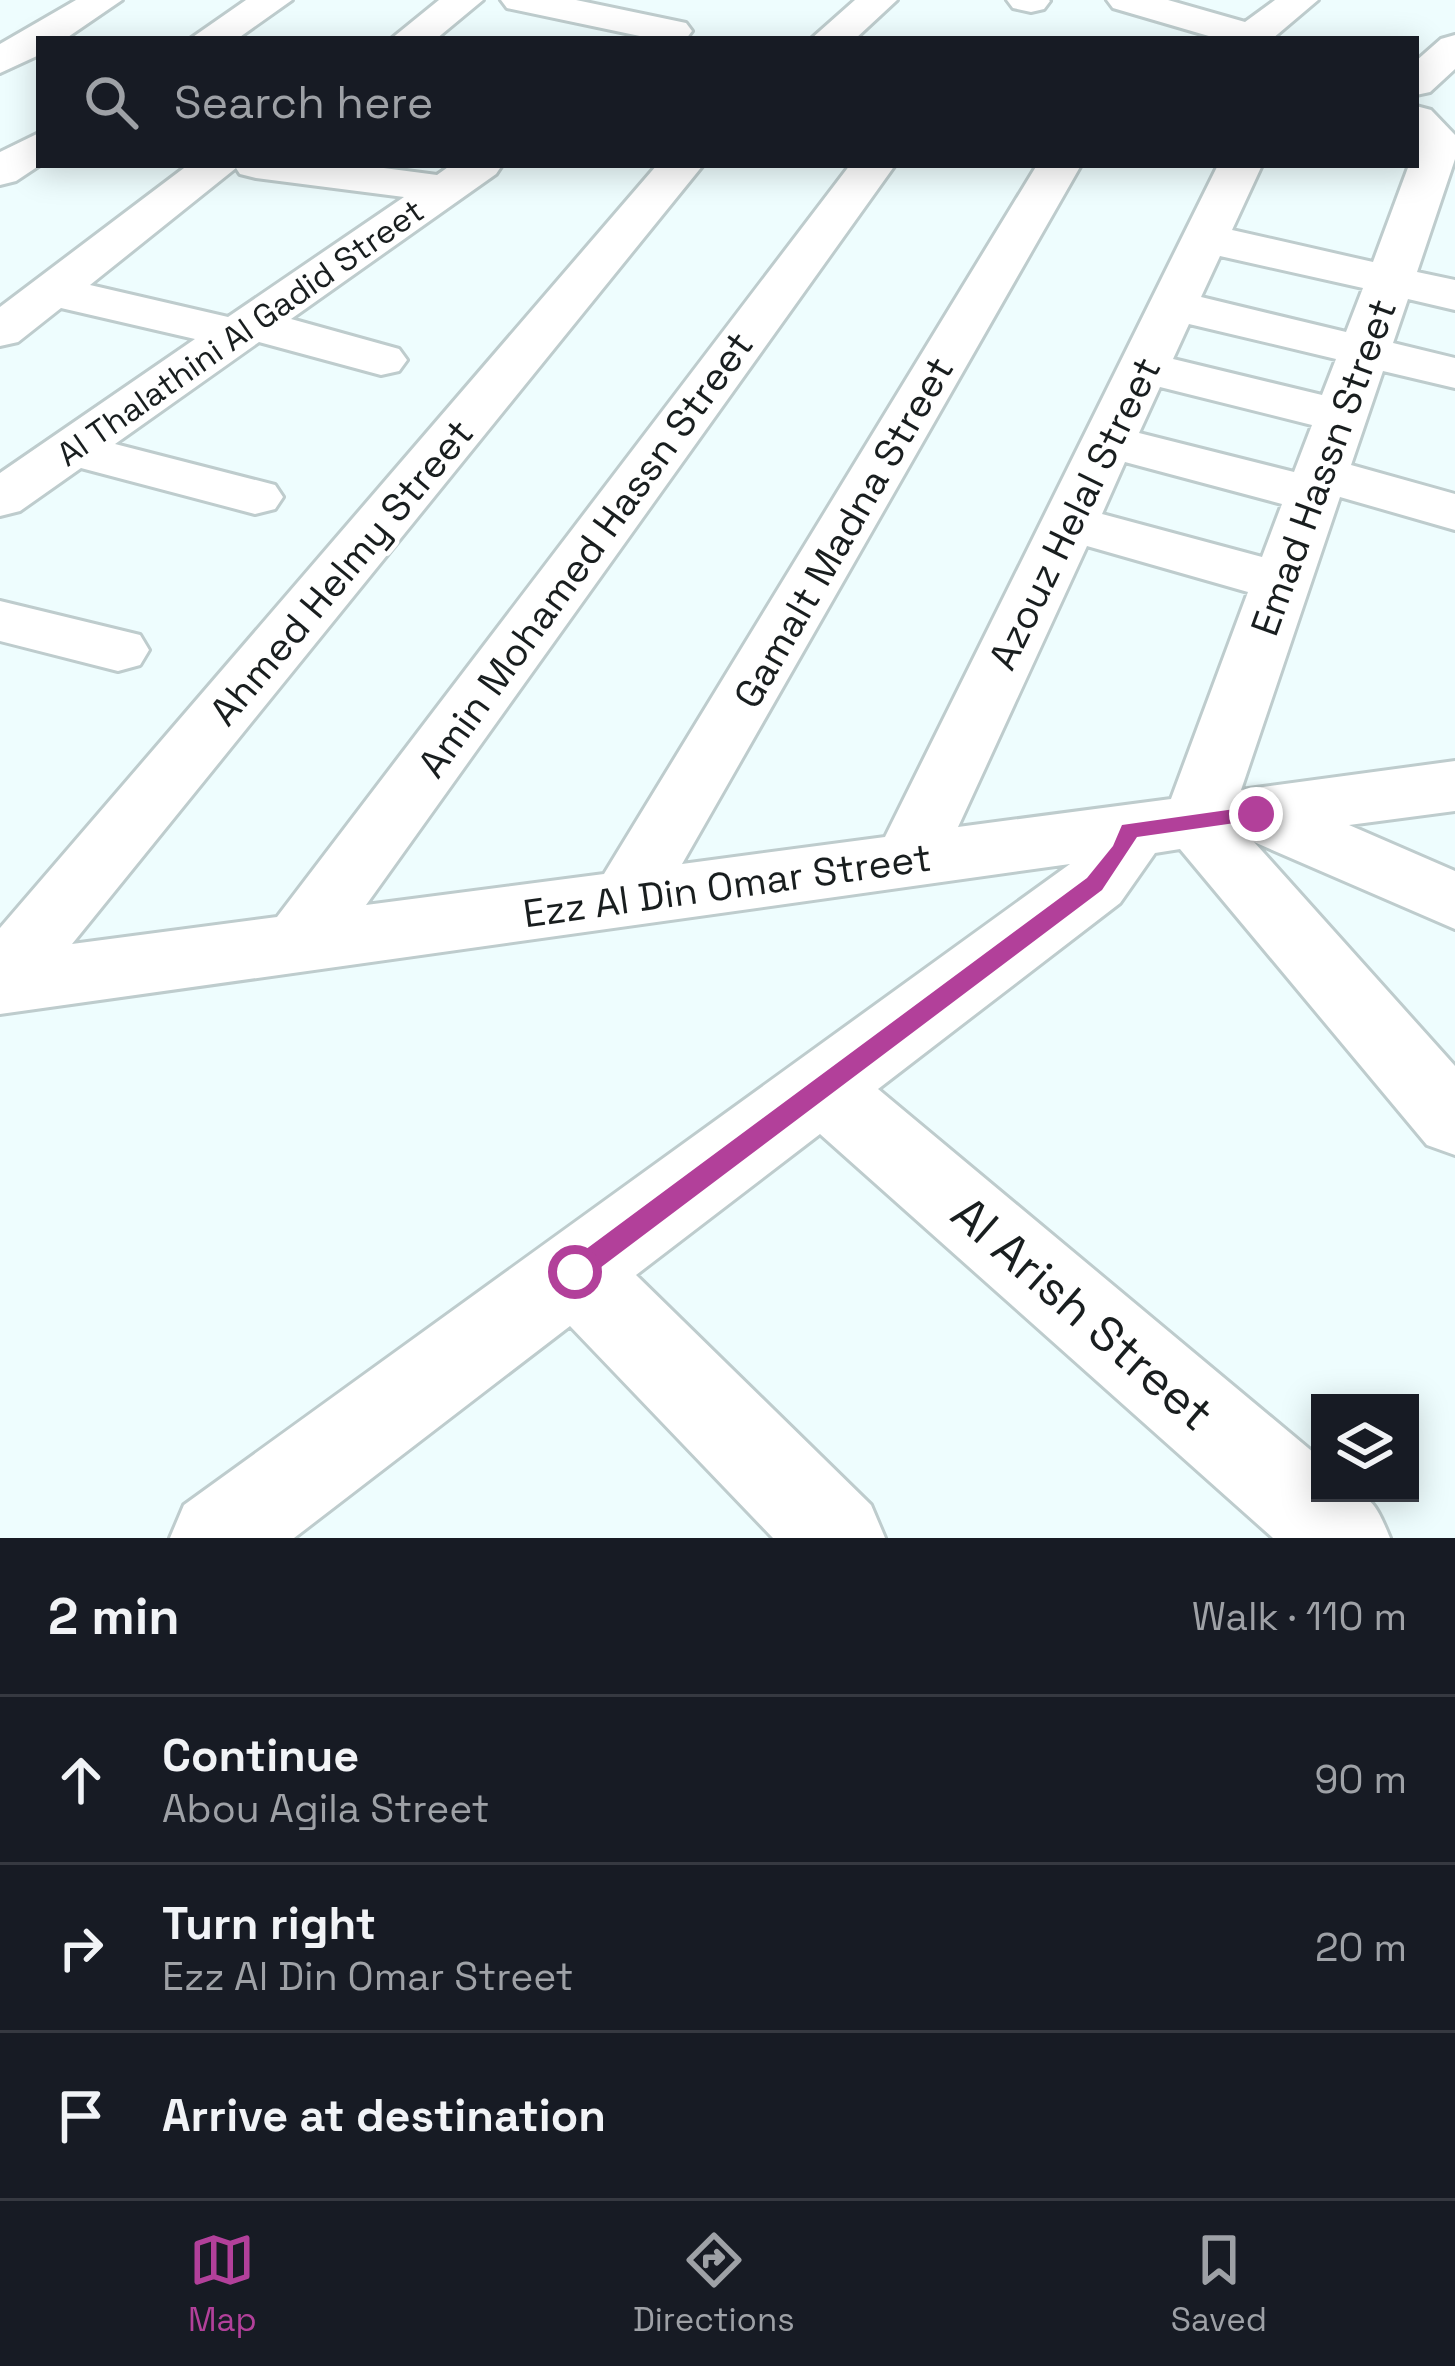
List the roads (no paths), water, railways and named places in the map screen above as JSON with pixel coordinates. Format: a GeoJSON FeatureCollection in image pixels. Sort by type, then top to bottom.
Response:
{"type":"FeatureCollection","features":[{"type":"Feature","properties":{"kind":"street"},"geometry":{"type":"LineString","coordinates":[[43,36],[104,0]]}},
{"type":"Feature","properties":{"kind":"street"},"geometry":{"type":"LineString","coordinates":[[215,36],[273,0]]}},
{"type":"Feature","properties":{"kind":"street"},"geometry":{"type":"LineString","coordinates":[[415,36],[464,0]]}},
{"type":"Feature","properties":{"kind":"street"},"geometry":{"type":"LineString","coordinates":[[520,0],[678,27]]}},
{"type":"Feature","properties":{"kind":"street"},"geometry":{"type":"LineString","coordinates":[[843,36],[878,0]]}},
{"type":"Feature","properties":{"kind":"street"},"geometry":{"type":"LineString","coordinates":[[1126,0],[1243,36]]}},
{"type":"Feature","properties":{"kind":"street"},"geometry":{"type":"LineString","coordinates":[[1252,36],[1298,0]]}},
{"type":"Feature","properties":{"kind":"street"},"geometry":{"type":"LineString","coordinates":[[0,61],[36,40]]}},
{"type":"Feature","properties":{"kind":"street"},"geometry":{"type":"LineString","coordinates":[[1419,80],[1455,47]]}},
{"type":"Feature","properties":{"kind":"street"},"geometry":{"type":"LineString","coordinates":[[1419,105],[1455,103]]}},
{"type":"Feature","properties":{"kind":"street","name":"Emad Hassn Street"},"geometry":{"type":"LineString","coordinates":[[270,1523],[575,1272],[1095,884],[1122,850],[1194,822],[1438,143],[1419,122]]}},
{"type":"Feature","properties":{"kind":"street"},"geometry":{"type":"LineString","coordinates":[[0,132],[36,140]]}},
{"type":"Feature","properties":{"kind":"street"},"geometry":{"type":"LineString","coordinates":[[0,172],[36,143]]}},
{"type":"Feature","properties":{"kind":"street"},"geometry":{"type":"LineString","coordinates":[[0,331],[212,168]]}},
{"type":"Feature","properties":{"kind":"street"},"geometry":{"type":"LineString","coordinates":[[308,168],[463,177]]}},
{"type":"Feature","properties":{"kind":"street","name":"Ahmed Helmy Street"},"geometry":{"type":"LineString","coordinates":[[0,982],[679,168]]}},
{"type":"Feature","properties":{"kind":"street","name":"Amin Mohamed Hassn Street"},"geometry":{"type":"LineString","coordinates":[[298,944],[871,168]]}},
{"type":"Feature","properties":{"kind":"street","name":"Gamalt Madna Street"},"geometry":{"type":"LineString","coordinates":[[626,899],[1057,168]]}},
{"type":"Feature","properties":{"kind":"street","name":"Azouz Helal Street"},"geometry":{"type":"LineString","coordinates":[[908,860],[1239,168]]}},
{"type":"Feature","properties":{"kind":"street","name":"Al Thalathini Al Gadid Street"},"geometry":{"type":"LineString","coordinates":[[0,499],[463,177]]}},
{"type":"Feature","properties":{"kind":"street"},"geometry":{"type":"LineString","coordinates":[[1205,238],[1455,295]]}},
{"type":"Feature","properties":{"kind":"street"},"geometry":{"type":"LineString","coordinates":[[52,291],[381,360]]}},
{"type":"Feature","properties":{"kind":"street"},"geometry":{"type":"LineString","coordinates":[[1173,305],[1455,373]]}},
{"type":"Feature","properties":{"kind":"street"},"geometry":{"type":"LineString","coordinates":[[1144,367],[1341,416]]}},
{"type":"Feature","properties":{"kind":"street"},"geometry":{"type":"LineString","coordinates":[[1108,441],[1455,512]]}},
{"type":"Feature","properties":{"kind":"street"},"geometry":{"type":"LineString","coordinates":[[72,449],[255,497]]}},
{"type":"Feature","properties":{"kind":"street"},"geometry":{"type":"LineString","coordinates":[[1069,523],[1282,582]]}},
{"type":"Feature","properties":{"kind":"street"},"geometry":{"type":"LineString","coordinates":[[0,621],[118,650]]}},
{"type":"Feature","properties":{"kind":"street","name":"Ezz Al Din Omar Street"},"geometry":{"type":"LineString","coordinates":[[0,982],[1455,786]]}},
{"type":"Feature","properties":{"kind":"street"},"geometry":{"type":"LineString","coordinates":[[1194,822],[1455,901]]}},
{"type":"Feature","properties":{"kind":"street"},"geometry":{"type":"LineString","coordinates":[[1194,822],[1455,1121]]}},
{"type":"Feature","properties":{"kind":"street","name":"Al Arish Street"},"geometry":{"type":"LineString","coordinates":[[822,1088],[1343,1538]]}},
{"type":"Feature","properties":{"kind":"street"},"geometry":{"type":"LineString","coordinates":[[575,1272],[838,1538]]}}]}
